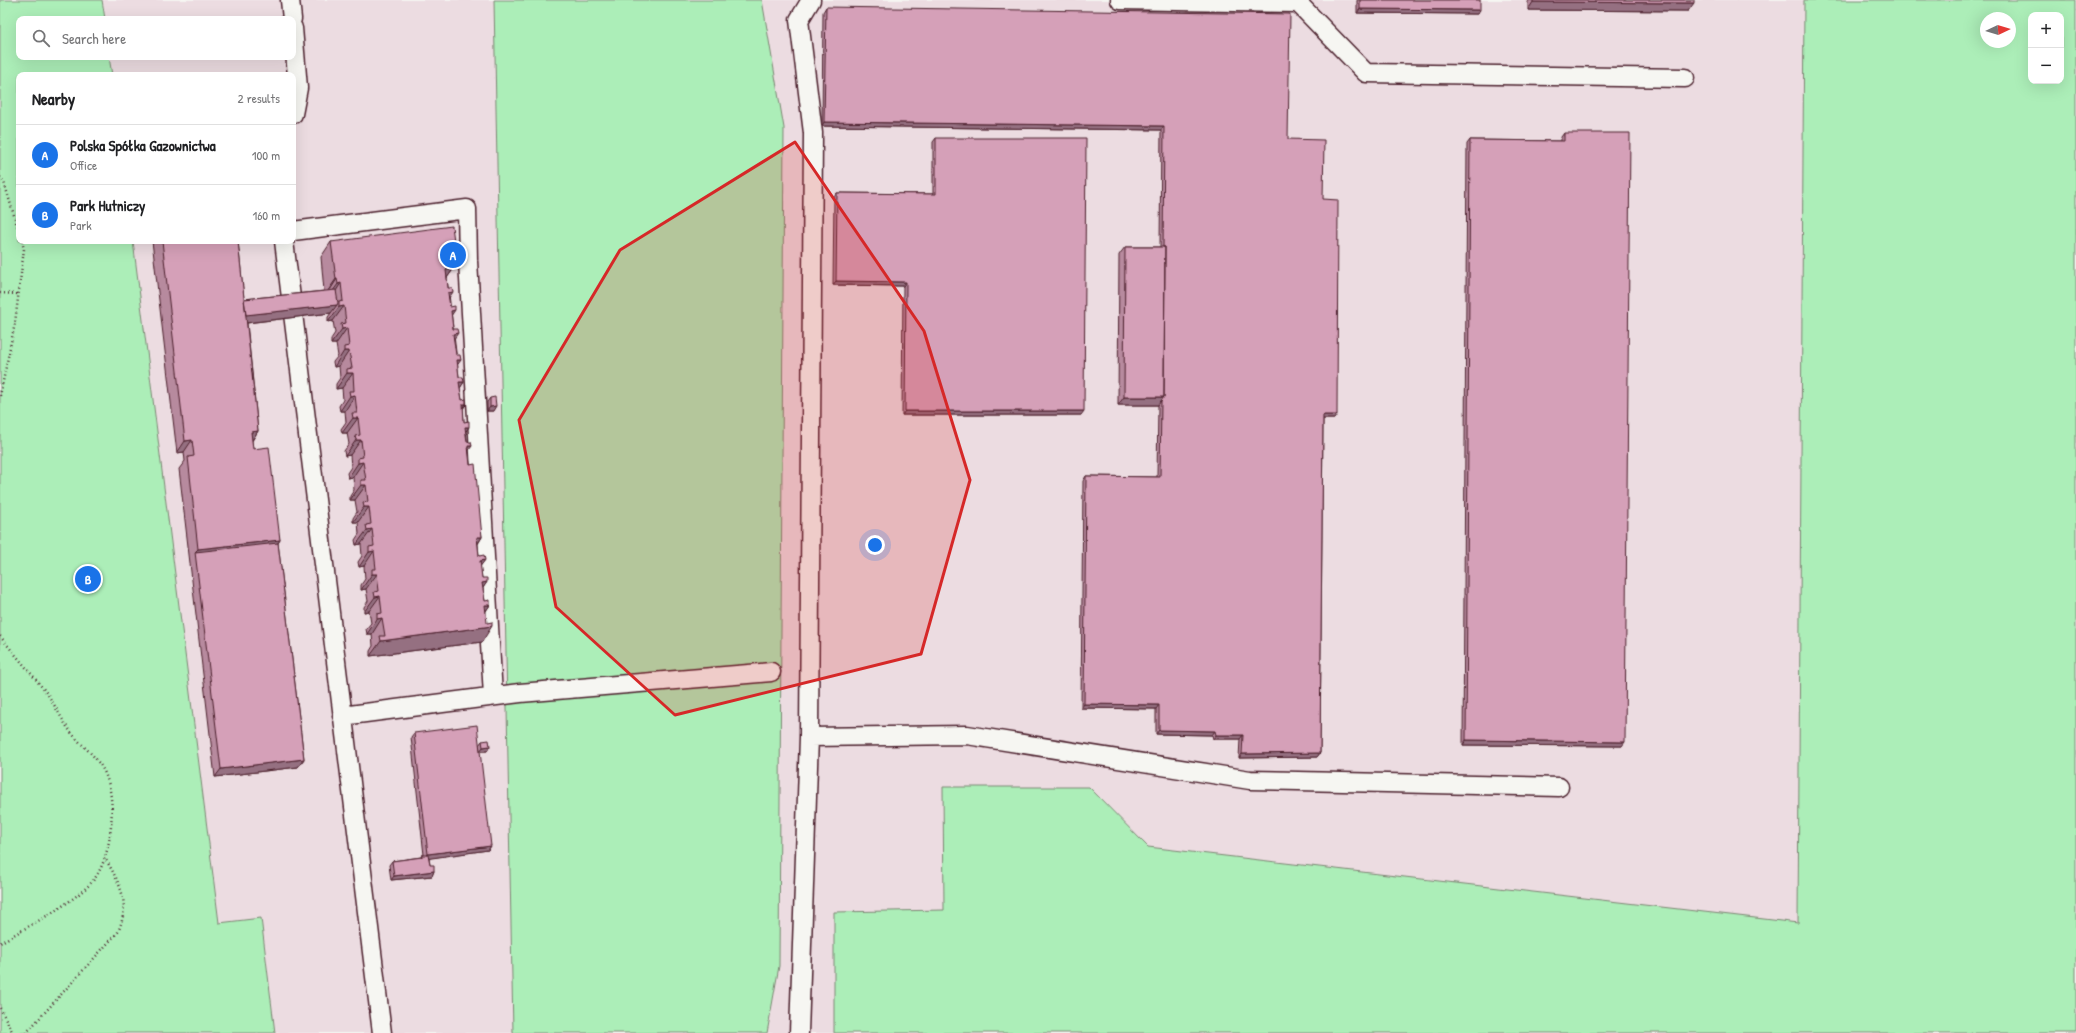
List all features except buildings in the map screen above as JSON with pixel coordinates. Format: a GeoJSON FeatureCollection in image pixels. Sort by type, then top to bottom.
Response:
{"type":"FeatureCollection","features":[{"type":"Feature","properties":{"kind":"lane"},"geometry":{"type":"LineString","coordinates":[[290,0],[292,16]]}},
{"type":"Feature","properties":{"kind":"lane"},"geometry":{"type":"LineString","coordinates":[[799,1033],[809,737],[813,133],[799,20],[811,0]]}},
{"type":"Feature","properties":{"kind":"lane"},"geometry":{"type":"LineString","coordinates":[[1120,0],[1298,3],[1366,73],[1685,78]]}},
{"type":"Feature","properties":{"kind":"lane"},"geometry":{"type":"LineString","coordinates":[[296,60],[298,88],[296,98]]}},
{"type":"Feature","properties":{"kind":"lane"},"geometry":{"type":"LineString","coordinates":[[296,231],[467,209],[468,261],[493,696]]}},
{"type":"Feature","properties":{"kind":"lane"},"geometry":{"type":"LineString","coordinates":[[284,244],[382,1033]]}},
{"type":"Feature","properties":{"kind":"lane"},"geometry":{"type":"LineString","coordinates":[[342,716],[493,696],[770,672]]}},
{"type":"Feature","properties":{"kind":"lane"},"geometry":{"type":"LineString","coordinates":[[809,737],[967,735],[1250,780],[1559,787]]}},
{"type":"Feature","properties":{"kind":"path"},"geometry":{"type":"LineString","coordinates":[[0,177],[4,182],[16,222]]}},
{"type":"Feature","properties":{"kind":"path"},"geometry":{"type":"LineString","coordinates":[[0,396],[15,323],[24,249],[23,244]]}},
{"type":"Feature","properties":{"kind":"path"},"geometry":{"type":"LineString","coordinates":[[0,293],[19,294]]}},
{"type":"Feature","properties":{"kind":"path"},"geometry":{"type":"LineString","coordinates":[[0,636],[48,695],[71,732],[98,760],[107,776],[112,803],[111,830],[105,858],[92,882],[74,897],[0,943]]}},
{"type":"Feature","properties":{"kind":"path"},"geometry":{"type":"LineString","coordinates":[[26,1033],[118,932],[123,922],[123,898],[121,886],[105,858]]}},
{"type":"Feature","properties":{"kind":"path"},"geometry":{"type":"LineString","coordinates":[[0,1008],[12,1033]]}},
{"type":"Feature","properties":{"kind":"highlighted area"},"geometry":{"type":"Polygon","coordinates":[[[795,142],[924,331],[970,480],[921,654],[675,715],[556,607],[519,420],[620,250],[795,142]]]}},
{"type":"Feature","properties":{"kind":"shaded area"},"geometry":{"type":"Polygon","coordinates":[[[102,0],[494,0],[513,1033],[275,1033],[261,918],[219,924],[133,244],[296,244],[296,72],[112,72],[110,60],[296,60],[296,16],[105,16],[102,0]]]}},
{"type":"Feature","properties":{"kind":"shaded area"},"geometry":{"type":"Polygon","coordinates":[[[762,0],[1804,0],[1798,924],[1148,847],[1089,787],[943,787],[944,911],[834,912],[834,1033],[767,1033],[779,966],[762,0]]]}},
{"type":"Feature","properties":{"kind":"green space"},"geometry":{"type":"Polygon","coordinates":[[[0,0],[102,0],[105,16],[16,16],[16,60],[110,60],[112,72],[16,72],[16,244],[133,244],[219,923],[261,918],[275,1033],[0,1033],[0,0]]]}},
{"type":"Feature","properties":{"kind":"green space"},"geometry":{"type":"Polygon","coordinates":[[[494,0],[762,0],[784,128],[779,966],[767,1033],[513,1033],[494,0]]]}},
{"type":"Feature","properties":{"kind":"green space"},"geometry":{"type":"Polygon","coordinates":[[[1804,0],[2076,0],[2076,1033],[834,1033],[834,912],[944,910],[943,787],[1089,787],[1148,847],[1798,923],[1804,0]]]}},
{"type":"Feature","properties":{"kind":"place","name":"Polska Spółka Gazownictwa"},"geometry":{"type":"Point","coordinates":[453,255]}},
{"type":"Feature","properties":{"kind":"place","name":"Park Hutniczy"},"geometry":{"type":"Point","coordinates":[88,579]}}]}
